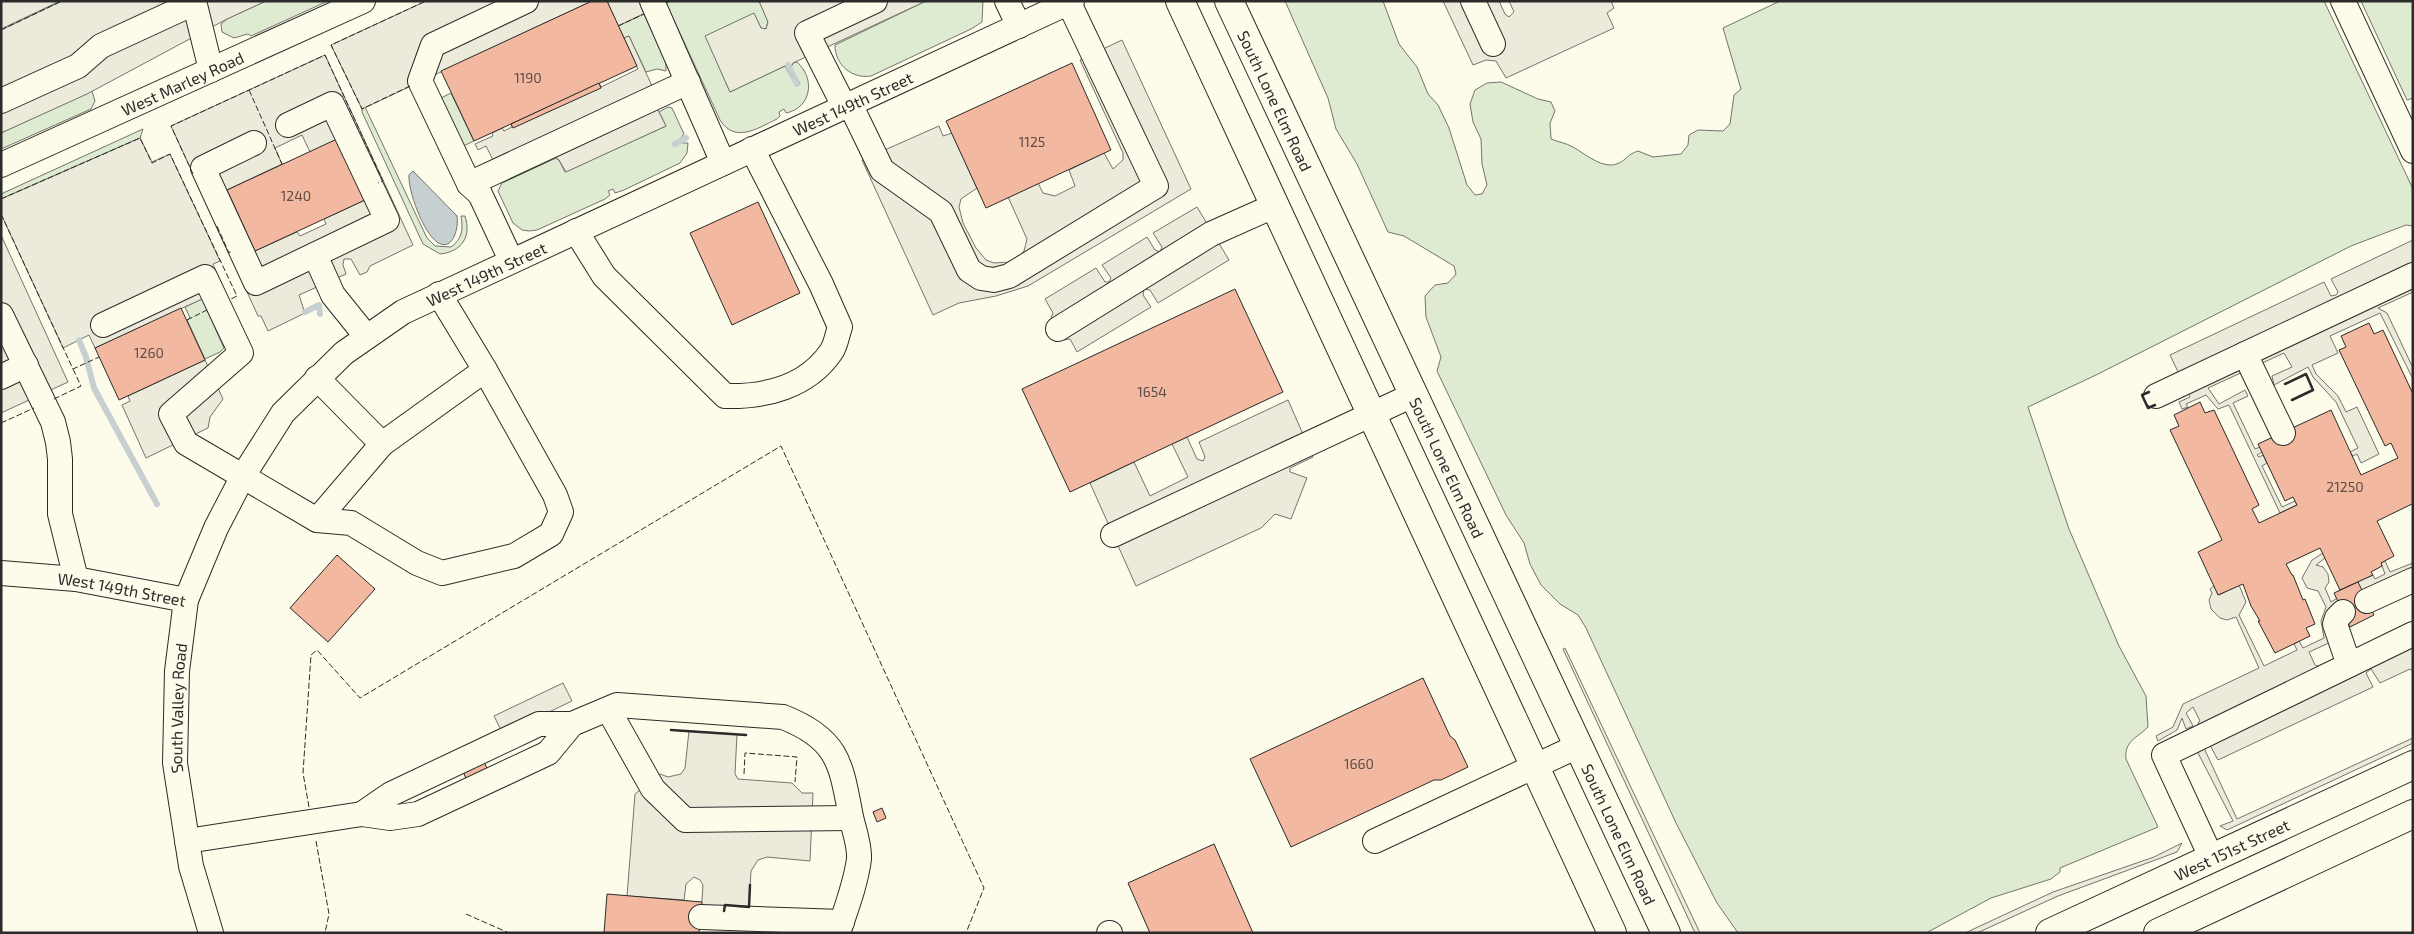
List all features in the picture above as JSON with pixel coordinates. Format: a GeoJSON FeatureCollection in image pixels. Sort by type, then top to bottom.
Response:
{"type":"FeatureCollection","features":[{"type":"Feature","properties":{"kind":"main road"},"geometry":{"type":"LineString","coordinates":[[1180,1],[1612,933]]}},
{"type":"Feature","properties":{"kind":"main road","name":"South Lone Elm Road"},"geometry":{"type":"LineString","coordinates":[[1229,1],[1415,394],[1666,933]]}},
{"type":"Feature","properties":{"kind":"main road","name":"West 151st Street"},"geometry":{"type":"LineString","coordinates":[[2050,933],[2413,765]]}},
{"type":"Feature","properties":{"kind":"main road"},"geometry":{"type":"LineString","coordinates":[[2158,933],[2413,814]]}},
{"type":"Feature","properties":{"kind":"street","name":"West Marley Road"},"geometry":{"type":"LineString","coordinates":[[1,165],[363,1]]}},
{"type":"Feature","properties":{"kind":"street"},"geometry":{"type":"LineString","coordinates":[[511,260],[480,194],[468,184],[420,81],[434,45],[526,1]]}},
{"type":"Feature","properties":{"kind":"street"},"geometry":{"type":"LineString","coordinates":[[652,1],[724,163]]}},
{"type":"Feature","properties":{"kind":"street"},"geometry":{"type":"LineString","coordinates":[[875,1],[807,33],[882,170],[941,212],[969,270],[981,278],[994,280],[1009,276],[1156,186],[1071,2]]}},
{"type":"Feature","properties":{"kind":"street"},"geometry":{"type":"LineString","coordinates":[[1007,1],[1019,26]]}},
{"type":"Feature","properties":{"kind":"street"},"geometry":{"type":"LineString","coordinates":[[1474,1],[1493,44]]}},
{"type":"Feature","properties":{"kind":"street"},"geometry":{"type":"LineString","coordinates":[[2343,1],[2413,151]]}},
{"type":"Feature","properties":{"kind":"street"},"geometry":{"type":"LineString","coordinates":[[1,102],[78,66],[101,46],[194,2],[211,70]]}},
{"type":"Feature","properties":{"kind":"street","name":"West 149th Street"},"geometry":{"type":"LineString","coordinates":[[1,573],[76,579],[186,600],[216,528],[243,476],[283,413],[317,378],[366,336],[403,312],[439,294],[1071,2]]}},
{"type":"Feature","properties":{"kind":"street"},"geometry":{"type":"LineString","coordinates":[[468,184],[688,82]]}},
{"type":"Feature","properties":{"kind":"street"},"geometry":{"type":"LineString","coordinates":[[254,144],[203,168],[256,283],[387,220],[332,104],[288,125]]}},
{"type":"Feature","properties":{"kind":"street"},"geometry":{"type":"LineString","coordinates":[[576,231],[604,276],[725,396],[748,396],[781,389],[811,375],[832,351],[840,327],[821,284],[752,149]]}},
{"type":"Feature","properties":{"kind":"street"},"geometry":{"type":"LineString","coordinates":[[1058,329],[1211,234],[1274,206]]}},
{"type":"Feature","properties":{"kind":"street"},"geometry":{"type":"LineString","coordinates":[[315,254],[333,295],[366,336]]}},
{"type":"Feature","properties":{"kind":"street"},"geometry":{"type":"LineString","coordinates":[[2156,396],[2413,275]]}},
{"type":"Feature","properties":{"kind":"street"},"geometry":{"type":"LineString","coordinates":[[103,325],[205,277],[241,353],[171,414],[186,443],[317,520],[351,524],[417,563],[442,572],[514,556],[550,534],[561,512],[555,494],[485,370],[439,294]]}},
{"type":"Feature","properties":{"kind":"street"},"geometry":{"type":"LineString","coordinates":[[1,315],[53,422],[58,442],[60,514],[76,579]]}},
{"type":"Feature","properties":{"kind":"street"},"geometry":{"type":"LineString","coordinates":[[2245,354],[2283,433]]}},
{"type":"Feature","properties":{"kind":"street"},"geometry":{"type":"LineString","coordinates":[[1,377],[26,365]]}},
{"type":"Feature","properties":{"kind":"street"},"geometry":{"type":"LineString","coordinates":[[317,520],[382,444],[485,370]]}},
{"type":"Feature","properties":{"kind":"street"},"geometry":{"type":"LineString","coordinates":[[317,378],[382,444]]}},
{"type":"Feature","properties":{"kind":"street"},"geometry":{"type":"LineString","coordinates":[[1113,535],[1415,394]]}},
{"type":"Feature","properties":{"kind":"street"},"geometry":{"type":"LineString","coordinates":[[2367,601],[2413,580]]}},
{"type":"Feature","properties":{"kind":"street","name":"South Valley Road"},"geometry":{"type":"LineString","coordinates":[[186,600],[177,671],[175,763],[191,866],[211,933]]}},
{"type":"Feature","properties":{"kind":"street"},"geometry":{"type":"LineString","coordinates":[[2343,612],[2336,618],[2335,624],[2349,665]]}},
{"type":"Feature","properties":{"kind":"street"},"geometry":{"type":"LineString","coordinates":[[2212,859],[2164,755],[2413,634]]}},
{"type":"Feature","properties":{"kind":"street"},"geometry":{"type":"LineString","coordinates":[[187,841],[362,814],[391,794],[540,724],[572,724],[617,705],[783,718],[801,725],[824,742],[838,760],[852,818],[859,858],[840,928],[701,917]]}},
{"type":"Feature","properties":{"kind":"street"},"geometry":{"type":"LineString","coordinates":[[608,709],[653,789],[685,820],[852,818]]}},
{"type":"Feature","properties":{"kind":"street"},"geometry":{"type":"LineString","coordinates":[[1376,841],[1578,746]]}},
{"type":"Feature","properties":{"kind":"green space"},"geometry":{"type":"Polygon","coordinates":[[[266,1],[328,1],[251,36],[248,34],[234,38],[222,32],[221,24],[227,19],[266,1]]]}},
{"type":"Feature","properties":{"kind":"green space"},"geometry":{"type":"Polygon","coordinates":[[[670,1],[759,1],[768,21],[766,29],[761,28],[754,14],[706,36],[730,92],[785,66],[796,86],[800,84],[791,67],[793,63],[797,62],[807,76],[808,84],[808,92],[801,105],[786,113],[784,109],[779,112],[780,116],[777,119],[755,130],[740,133],[726,127],[720,120],[666,3],[670,1]]]}},
{"type":"Feature","properties":{"kind":"green space"},"geometry":{"type":"Polygon","coordinates":[[[926,1],[983,1],[982,22],[871,76],[851,73],[841,64],[835,45],[926,1]]]}},
{"type":"Feature","properties":{"kind":"green space"},"geometry":{"type":"Polygon","coordinates":[[[1285,1],[1383,1],[1399,44],[1417,67],[1428,94],[1438,105],[1449,128],[1467,185],[1475,195],[1482,194],[1487,185],[1482,164],[1481,139],[1473,122],[1470,104],[1475,90],[1487,83],[1501,82],[1538,99],[1551,102],[1555,111],[1550,123],[1551,139],[1570,146],[1588,157],[1607,165],[1619,163],[1638,151],[1653,157],[1681,154],[1688,145],[1689,135],[1698,130],[1723,131],[1730,124],[1734,95],[1741,89],[1723,28],[1780,1],[2324,1],[2413,189],[2413,226],[2406,225],[2351,246],[2096,375],[2028,407],[2069,529],[2119,646],[2146,696],[2148,727],[2129,744],[2126,759],[2158,827],[2060,868],[2060,872],[2051,879],[1991,898],[1926,933],[1738,933],[1717,903],[1676,823],[1586,628],[1578,615],[1560,604],[1541,585],[1530,564],[1524,543],[1506,515],[1437,371],[1441,357],[1426,317],[1425,296],[1435,285],[1448,283],[1456,274],[1454,266],[1404,236],[1388,232],[1357,164],[1336,129],[1328,98],[1285,1]]]}},
{"type":"Feature","properties":{"kind":"green space"},"geometry":{"type":"Polygon","coordinates":[[[2361,1],[2413,1],[2413,98],[2407,100],[2361,1]]]}},
{"type":"Feature","properties":{"kind":"green space"},"geometry":{"type":"Polygon","coordinates":[[[644,14],[666,61],[666,71],[657,69],[646,72],[629,36],[624,38],[618,26],[644,14]]]}},
{"type":"Feature","properties":{"kind":"green space"},"geometry":{"type":"Polygon","coordinates":[[[92,91],[95,101],[91,109],[1,149],[1,133],[92,91]]]}},
{"type":"Feature","properties":{"kind":"green space"},"geometry":{"type":"Polygon","coordinates":[[[451,93],[474,141],[461,147],[439,99],[451,93]]]}},
{"type":"Feature","properties":{"kind":"green space"},"geometry":{"type":"Polygon","coordinates":[[[365,107],[427,238],[435,246],[451,247],[460,237],[462,229],[461,216],[465,216],[467,224],[466,237],[459,247],[440,254],[423,244],[362,112],[362,109],[365,107]]]}},
{"type":"Feature","properties":{"kind":"green space"},"geometry":{"type":"Polygon","coordinates":[[[668,107],[672,108],[684,134],[680,139],[681,143],[688,143],[687,153],[680,163],[624,190],[615,193],[613,189],[608,191],[610,195],[605,199],[537,230],[522,230],[513,223],[498,191],[502,183],[555,158],[559,160],[565,172],[666,126],[659,112],[668,107]]]}},
{"type":"Feature","properties":{"kind":"green space"},"geometry":{"type":"Polygon","coordinates":[[[143,129],[140,138],[1,199],[1,194],[143,129]]]}},
{"type":"Feature","properties":{"kind":"green space"},"geometry":{"type":"Polygon","coordinates":[[[202,299],[224,348],[205,359],[187,320],[190,318],[185,307],[202,299]]]}},
{"type":"Feature","properties":{"kind":"shaded area"},"geometry":{"type":"Polygon","coordinates":[[[1,1],[60,1],[1,29],[1,1]]]}},
{"type":"Feature","properties":{"kind":"shaded area"},"geometry":{"type":"Polygon","coordinates":[[[62,1],[266,1],[227,19],[87,94],[1,133],[1,30],[62,1]]]}},
{"type":"Feature","properties":{"kind":"shaded area"},"geometry":{"type":"Polygon","coordinates":[[[426,1],[592,1],[362,109],[331,45],[426,1]]]}},
{"type":"Feature","properties":{"kind":"shaded area"},"geometry":{"type":"Polygon","coordinates":[[[607,1],[670,1],[618,26],[607,1]]]}},
{"type":"Feature","properties":{"kind":"shaded area"},"geometry":{"type":"Polygon","coordinates":[[[759,1],[926,1],[793,63],[791,67],[787,65],[730,92],[705,36],[754,13],[761,28],[766,29],[768,22],[759,1]]]}},
{"type":"Feature","properties":{"kind":"shaded area"},"geometry":{"type":"Polygon","coordinates":[[[1443,1],[1499,1],[1505,14],[1509,17],[1514,12],[1509,1],[1611,1],[1614,8],[1607,13],[1614,28],[1506,78],[1496,61],[1486,60],[1473,65],[1443,1]]]}},
{"type":"Feature","properties":{"kind":"shaded area"},"geometry":{"type":"Polygon","coordinates":[[[629,36],[653,88],[648,90],[666,126],[566,172],[556,158],[504,182],[486,146],[478,150],[475,144],[493,136],[492,133],[502,128],[504,131],[512,127],[511,124],[599,83],[601,87],[638,69],[624,38],[629,36]]]}},
{"type":"Feature","properties":{"kind":"shaded area"},"geometry":{"type":"Polygon","coordinates":[[[1122,40],[1191,189],[1028,286],[996,296],[959,303],[933,315],[862,160],[939,126],[943,136],[952,133],[977,188],[961,199],[959,207],[963,223],[976,248],[986,260],[994,263],[1010,262],[1018,258],[1024,251],[1027,239],[1008,197],[1038,183],[1043,193],[1055,196],[1075,186],[1069,170],[1104,153],[1113,169],[1123,160],[1123,153],[1080,60],[1122,40]]]}},
{"type":"Feature","properties":{"kind":"shaded area"},"geometry":{"type":"Polygon","coordinates":[[[325,55],[413,245],[370,266],[367,272],[360,275],[351,259],[344,259],[343,265],[346,274],[299,295],[305,313],[268,331],[261,316],[258,316],[171,126],[325,55]],[[302,135],[275,148],[282,164],[227,190],[255,251],[297,232],[300,236],[326,224],[324,219],[365,200],[310,152],[302,135]]]}},
{"type":"Feature","properties":{"kind":"shaded area"},"geometry":{"type":"Polygon","coordinates":[[[140,138],[152,162],[170,154],[220,261],[213,264],[224,289],[95,348],[89,335],[63,348],[1,214],[1,199],[140,138]]]}},
{"type":"Feature","properties":{"kind":"shaded area"},"geometry":{"type":"Polygon","coordinates":[[[413,171],[457,216],[456,232],[451,242],[447,244],[437,242],[432,237],[417,211],[409,182],[409,175],[413,171]]]}},
{"type":"Feature","properties":{"kind":"shaded area"},"geometry":{"type":"Polygon","coordinates":[[[1197,207],[1229,260],[1158,303],[1150,290],[1144,289],[1143,295],[1151,307],[1077,352],[1070,339],[1064,340],[1051,318],[1053,313],[1045,299],[1096,268],[1105,282],[1109,282],[1111,278],[1102,265],[1147,237],[1155,250],[1160,252],[1162,247],[1153,233],[1197,207]]]}},
{"type":"Feature","properties":{"kind":"shaded area"},"geometry":{"type":"Polygon","coordinates":[[[1,235],[68,382],[1,413],[1,235]]]}},
{"type":"Feature","properties":{"kind":"shaded area"},"geometry":{"type":"Polygon","coordinates":[[[2413,240],[2413,292],[2378,308],[2387,313],[2413,368],[2413,379],[2380,313],[2330,336],[2338,353],[2312,365],[2316,374],[2338,396],[2346,412],[2357,407],[2379,454],[2361,463],[2357,454],[2353,456],[2350,452],[2358,448],[2336,402],[2313,377],[2308,367],[2274,385],[2272,376],[2292,367],[2284,353],[2208,388],[2219,404],[2245,390],[2248,396],[2233,403],[2255,449],[2260,447],[2262,452],[2257,455],[2259,457],[2263,455],[2267,463],[2262,466],[2282,507],[2295,501],[2297,505],[2280,513],[2229,405],[2218,409],[2206,395],[2186,404],[2188,407],[2182,409],[2179,402],[2190,397],[2170,355],[2324,282],[2331,296],[2336,295],[2338,292],[2331,279],[2413,240]]]}},
{"type":"Feature","properties":{"kind":"shaded area"},"geometry":{"type":"Polygon","coordinates":[[[205,360],[223,399],[210,417],[208,428],[146,458],[122,405],[130,401],[128,396],[205,360]]]}},
{"type":"Feature","properties":{"kind":"shaded area"},"geometry":{"type":"Polygon","coordinates":[[[1288,400],[1313,457],[1290,468],[1290,472],[1307,478],[1291,519],[1275,514],[1261,528],[1136,586],[1090,483],[1134,462],[1150,496],[1188,477],[1172,444],[1187,437],[1197,459],[1203,461],[1205,457],[1199,442],[1288,400]]]}},
{"type":"Feature","properties":{"kind":"shaded area"},"geometry":{"type":"Polygon","coordinates":[[[2323,553],[2325,558],[2316,565],[2323,567],[2328,574],[2329,582],[2325,588],[2331,602],[2342,595],[2340,590],[2373,575],[2375,579],[2385,574],[2381,563],[2385,561],[2390,572],[2413,563],[2413,568],[2338,603],[2331,642],[2309,652],[2315,665],[2318,666],[2413,622],[2413,672],[2410,669],[2380,683],[2371,669],[2366,673],[2373,687],[2218,760],[2198,723],[2200,721],[2193,707],[2186,713],[2193,726],[2186,729],[2182,718],[2177,730],[2158,741],[2156,736],[2173,727],[2183,704],[2259,668],[2236,617],[2227,620],[2220,618],[2211,609],[2209,600],[2212,593],[2210,589],[2214,586],[2219,595],[2239,585],[2246,602],[2239,615],[2264,666],[2297,650],[2294,644],[2299,641],[2303,648],[2324,638],[2321,621],[2326,607],[2318,591],[2307,588],[2302,578],[2312,560],[2323,553]]]}},
{"type":"Feature","properties":{"kind":"shaded area"},"geometry":{"type":"Polygon","coordinates":[[[1565,648],[1700,933],[1695,933],[1563,649],[1565,648]]]}},
{"type":"Feature","properties":{"kind":"shaded area"},"geometry":{"type":"Polygon","coordinates":[[[563,683],[572,701],[503,734],[494,716],[563,683]]]}},
{"type":"Feature","properties":{"kind":"shaded area"},"geometry":{"type":"Polygon","coordinates":[[[689,731],[737,734],[735,774],[738,779],[792,783],[802,793],[813,793],[810,861],[767,857],[758,860],[751,871],[749,907],[725,905],[724,916],[701,914],[703,885],[700,880],[694,877],[686,884],[684,900],[627,896],[635,794],[660,774],[668,777],[681,774],[685,768],[689,731]]]}},
{"type":"Feature","properties":{"kind":"shaded area"},"geometry":{"type":"Polygon","coordinates":[[[2413,738],[2413,743],[2227,830],[2220,826],[2233,821],[2197,751],[2204,748],[2237,819],[2413,738]]]}},
{"type":"Feature","properties":{"kind":"shaded area"},"geometry":{"type":"Polygon","coordinates":[[[2182,843],[2177,852],[2058,896],[1977,933],[1965,933],[2053,892],[2154,857],[2182,843]]]}},
{"type":"Feature","properties":{"kind":"building"},"geometry":{"type":"Polygon","coordinates":[[[592,1],[607,1],[637,66],[474,141],[441,71],[592,1]]]}},
{"type":"Feature","properties":{"kind":"building"},"geometry":{"type":"Polygon","coordinates":[[[1072,63],[1111,150],[986,208],[946,121],[1072,63]]]}},
{"type":"Feature","properties":{"kind":"building"},"geometry":{"type":"Polygon","coordinates":[[[599,83],[601,88],[513,128],[511,124],[599,83]]]}},
{"type":"Feature","properties":{"kind":"building"},"geometry":{"type":"Polygon","coordinates":[[[337,139],[365,200],[255,251],[227,190],[337,139]]]}},
{"type":"Feature","properties":{"kind":"building"},"geometry":{"type":"Polygon","coordinates":[[[758,202],[800,293],[732,325],[690,233],[758,202]]]}},
{"type":"Feature","properties":{"kind":"building"},"geometry":{"type":"Polygon","coordinates":[[[1235,289],[1283,392],[1070,492],[1022,389],[1235,289]]]}},
{"type":"Feature","properties":{"kind":"building"},"geometry":{"type":"Polygon","coordinates":[[[181,308],[205,360],[119,400],[95,348],[181,308]]]}},
{"type":"Feature","properties":{"kind":"building"},"geometry":{"type":"Polygon","coordinates":[[[2369,323],[2374,334],[2383,330],[2413,394],[2413,506],[2412,504],[2377,521],[2394,556],[2381,563],[2382,566],[2371,572],[2373,575],[2340,590],[2320,548],[2286,564],[2293,575],[2303,600],[2305,599],[2315,624],[2306,628],[2310,636],[2275,653],[2251,606],[2243,584],[2218,595],[2198,552],[2222,540],[2170,430],[2179,426],[2174,415],[2200,402],[2205,413],[2214,410],[2259,505],[2252,509],[2259,523],[2297,505],[2293,497],[2285,501],[2258,444],[2331,410],[2361,475],[2398,458],[2391,443],[2385,446],[2339,350],[2346,347],[2341,336],[2369,323]]]}},
{"type":"Feature","properties":{"kind":"building"},"geometry":{"type":"Polygon","coordinates":[[[337,555],[375,589],[328,642],[290,608],[337,555]]]}},
{"type":"Feature","properties":{"kind":"building"},"geometry":{"type":"Polygon","coordinates":[[[2358,582],[2374,615],[2350,627],[2334,593],[2358,582]]]}},
{"type":"Feature","properties":{"kind":"building"},"geometry":{"type":"Polygon","coordinates":[[[1423,678],[1450,736],[1455,740],[1468,767],[1441,780],[1434,780],[1291,847],[1250,759],[1423,678]]]}},
{"type":"Feature","properties":{"kind":"building"},"geometry":{"type":"Polygon","coordinates":[[[482,757],[489,773],[468,783],[461,767],[482,757]]]}},
{"type":"Feature","properties":{"kind":"building"},"geometry":{"type":"Polygon","coordinates":[[[882,808],[886,818],[877,822],[873,812],[882,808]]]}},
{"type":"Feature","properties":{"kind":"building"},"geometry":{"type":"Polygon","coordinates":[[[1214,844],[1253,933],[1150,933],[1128,883],[1214,844]]]}},
{"type":"Feature","properties":{"kind":"building"},"geometry":{"type":"Polygon","coordinates":[[[607,894],[702,902],[699,933],[604,933],[607,894]]]}},
{"type":"Feature","properties":{"kind":"waterway"},"geometry":{"type":"LineString","coordinates":[[788,65],[797,84]]}},
{"type":"Feature","properties":{"kind":"waterway"},"geometry":{"type":"LineString","coordinates":[[675,144],[686,138]]}},
{"type":"Feature","properties":{"kind":"waterway"},"geometry":{"type":"LineString","coordinates":[[305,312],[319,305],[320,314]]}},
{"type":"Feature","properties":{"kind":"waterway"},"geometry":{"type":"LineString","coordinates":[[79,340],[86,357],[94,388],[157,504]]}},
{"type":"Feature","properties":{"kind":"fence"},"geometry":{"type":"LineString","coordinates":[[1,30],[62,1]]}},
{"type":"Feature","properties":{"kind":"fence"},"geometry":{"type":"LineString","coordinates":[[410,86],[362,109],[331,45],[426,1]]}},
{"type":"Feature","properties":{"kind":"fence"},"geometry":{"type":"LineString","coordinates":[[666,3],[670,1]]}},
{"type":"Feature","properties":{"kind":"fence"},"geometry":{"type":"LineString","coordinates":[[618,26],[644,14]]}},
{"type":"Feature","properties":{"kind":"fence"},"geometry":{"type":"LineString","coordinates":[[193,174],[171,126],[325,55],[383,181],[378,183]]}},
{"type":"Feature","properties":{"kind":"fence"},"geometry":{"type":"LineString","coordinates":[[249,90],[282,164]]}},
{"type":"Feature","properties":{"kind":"fence"},"geometry":{"type":"LineString","coordinates":[[1,199],[140,138],[152,163],[170,154],[237,296],[229,300]]}},
{"type":"Feature","properties":{"kind":"fence"},"geometry":{"type":"LineString","coordinates":[[1,214],[73,369],[99,357]]}},
{"type":"Feature","properties":{"kind":"fence"},"geometry":{"type":"LineString","coordinates":[[217,226],[229,253],[232,251]]}},
{"type":"Feature","properties":{"kind":"fence"},"geometry":{"type":"LineString","coordinates":[[187,320],[207,310]]}},
{"type":"Feature","properties":{"kind":"fence"},"geometry":{"type":"LineString","coordinates":[[54,399],[81,386],[73,369]]}},
{"type":"Feature","properties":{"kind":"fence"},"geometry":{"type":"LineString","coordinates":[[1,423],[34,408]]}},
{"type":"Feature","properties":{"kind":"fence"},"geometry":{"type":"LineString","coordinates":[[309,807],[303,773],[311,655],[317,650],[360,698],[781,446],[984,888],[966,933]]}},
{"type":"Feature","properties":{"kind":"fence"},"geometry":{"type":"LineString","coordinates":[[744,774],[745,753],[797,757],[795,782]]}},
{"type":"Feature","properties":{"kind":"fence"},"geometry":{"type":"LineString","coordinates":[[316,841],[329,914],[325,933]]}},
{"type":"Feature","properties":{"kind":"fence"},"geometry":{"type":"LineString","coordinates":[[466,914],[509,933]]}},
{"type":"Feature","properties":{"kind":"wall"},"geometry":{"type":"LineString","coordinates":[[2285,384],[2306,374],[2313,390],[2292,400]]}},
{"type":"Feature","properties":{"kind":"wall"},"geometry":{"type":"LineString","coordinates":[[2149,392],[2142,395],[2148,408],[2155,405]]}},
{"type":"Feature","properties":{"kind":"wall"},"geometry":{"type":"LineString","coordinates":[[671,730],[746,735]]}},
{"type":"Feature","properties":{"kind":"wall"},"geometry":{"type":"LineString","coordinates":[[724,911],[725,905],[749,907],[750,885]]}}]}
